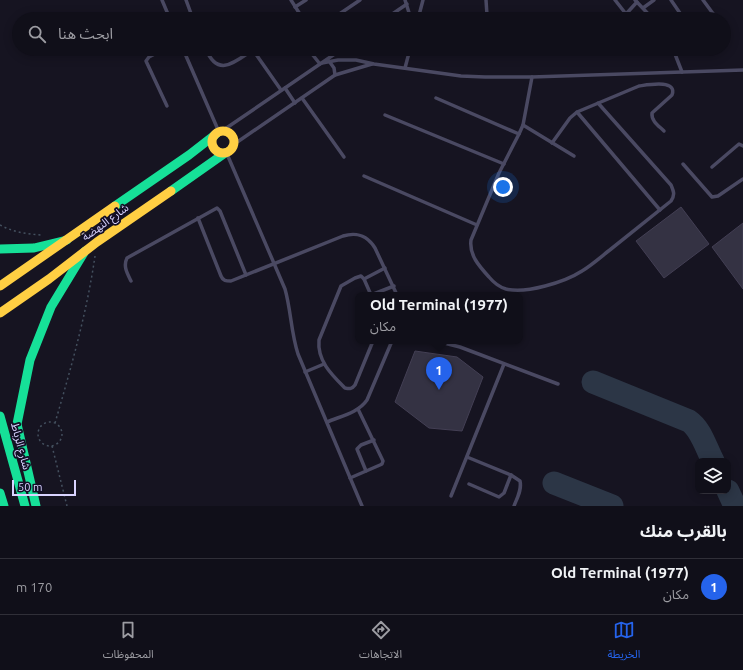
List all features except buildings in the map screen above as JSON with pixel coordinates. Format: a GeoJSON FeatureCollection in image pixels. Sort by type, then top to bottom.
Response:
{"type":"FeatureCollection","features":[{"type":"Feature","properties":{"kind":"main road"},"geometry":{"type":"LineString","coordinates":[[219,132],[230,133],[234,145],[226,152],[217,151],[212,141],[219,132]]}},
{"type":"Feature","properties":{"kind":"main road","name":"شارع النهضة"},"geometry":{"type":"LineString","coordinates":[[0,286],[189,155],[219,132]]}},
{"type":"Feature","properties":{"kind":"main road","name":"شارع النهضة"},"geometry":{"type":"LineString","coordinates":[[0,313],[49,279],[97,242],[226,152]]}},
{"type":"Feature","properties":{"kind":"main road"},"geometry":{"type":"LineString","coordinates":[[0,249],[34,248],[67,240]]}},
{"type":"Feature","properties":{"kind":"main road"},"geometry":{"type":"LineString","coordinates":[[36,506],[17,424],[30,360],[50,307],[85,251]]}},
{"type":"Feature","properties":{"kind":"main road","name":"شارع الرباط"},"geometry":{"type":"LineString","coordinates":[[0,416],[25,506]]}},
{"type":"Feature","properties":{"kind":"main road"},"geometry":{"type":"LineString","coordinates":[[0,492],[4,506]]}},
{"type":"Feature","properties":{"kind":"lane"},"geometry":{"type":"LineString","coordinates":[[162,0],[167,12]]}},
{"type":"Feature","properties":{"kind":"lane"},"geometry":{"type":"LineString","coordinates":[[186,0],[190,12]]}},
{"type":"Feature","properties":{"kind":"lane"},"geometry":{"type":"LineString","coordinates":[[290,0],[299,12]]}},
{"type":"Feature","properties":{"kind":"lane"},"geometry":{"type":"LineString","coordinates":[[296,7],[306,0]]}},
{"type":"Feature","properties":{"kind":"lane"},"geometry":{"type":"LineString","coordinates":[[342,12],[360,0]]}},
{"type":"Feature","properties":{"kind":"lane"},"geometry":{"type":"LineString","coordinates":[[420,12],[423,0]]}},
{"type":"Feature","properties":{"kind":"lane"},"geometry":{"type":"LineString","coordinates":[[486,0],[487,12]]}},
{"type":"Feature","properties":{"kind":"lane"},"geometry":{"type":"LineString","coordinates":[[615,0],[624,12]]}},
{"type":"Feature","properties":{"kind":"lane"},"geometry":{"type":"LineString","coordinates":[[643,8],[654,0]]}},
{"type":"Feature","properties":{"kind":"lane"},"geometry":{"type":"LineString","coordinates":[[670,0],[679,12]]}},
{"type":"Feature","properties":{"kind":"lane"},"geometry":{"type":"LineString","coordinates":[[703,0],[712,12]]}},
{"type":"Feature","properties":{"kind":"lane"},"geometry":{"type":"LineString","coordinates":[[628,12],[636,1],[647,12]]}},
{"type":"Feature","properties":{"kind":"lane"},"geometry":{"type":"LineString","coordinates":[[394,12],[406,2],[409,12]]}},
{"type":"Feature","properties":{"kind":"lane"},"geometry":{"type":"LineString","coordinates":[[149,56],[146,61],[167,106]]}},
{"type":"Feature","properties":{"kind":"lane"},"geometry":{"type":"LineString","coordinates":[[186,56],[219,132]]}},
{"type":"Feature","properties":{"kind":"lane"},"geometry":{"type":"LineString","coordinates":[[210,56],[212,61],[220,66],[228,66],[244,56]]}},
{"type":"Feature","properties":{"kind":"lane"},"geometry":{"type":"LineString","coordinates":[[258,56],[283,89],[296,103]]}},
{"type":"Feature","properties":{"kind":"lane"},"geometry":{"type":"LineString","coordinates":[[314,56],[321,63],[329,61],[356,60],[374,64],[473,77],[532,77],[743,70]]}},
{"type":"Feature","properties":{"kind":"lane","name":"شارع النهضة"},"geometry":{"type":"LineString","coordinates":[[219,132],[332,56]]}},
{"type":"Feature","properties":{"kind":"lane"},"geometry":{"type":"LineString","coordinates":[[405,68],[408,56]]}},
{"type":"Feature","properties":{"kind":"lane"},"geometry":{"type":"LineString","coordinates":[[676,56],[682,72]]}},
{"type":"Feature","properties":{"kind":"lane"},"geometry":{"type":"LineString","coordinates":[[329,61],[334,68],[335,76]]}},
{"type":"Feature","properties":{"kind":"lane"},"geometry":{"type":"LineString","coordinates":[[234,145],[335,76],[374,64]]}},
{"type":"Feature","properties":{"kind":"lane"},"geometry":{"type":"LineString","coordinates":[[532,77],[519,134],[477,225],[470,247],[472,254],[483,271],[499,286],[508,289],[531,289],[547,286],[582,272],[660,210],[674,197],[674,191],[671,185],[598,103]]}},
{"type":"Feature","properties":{"kind":"lane"},"geometry":{"type":"LineString","coordinates":[[552,143],[570,118],[577,112],[647,84],[663,84],[670,87],[673,93],[652,113],[653,120],[664,131]]}},
{"type":"Feature","properties":{"kind":"lane"},"geometry":{"type":"LineString","coordinates":[[302,98],[344,157]]}},
{"type":"Feature","properties":{"kind":"lane"},"geometry":{"type":"LineString","coordinates":[[436,98],[519,134]]}},
{"type":"Feature","properties":{"kind":"lane"},"geometry":{"type":"LineString","coordinates":[[577,112],[660,210]]}},
{"type":"Feature","properties":{"kind":"lane"},"geometry":{"type":"LineString","coordinates":[[385,115],[504,164]]}},
{"type":"Feature","properties":{"kind":"lane"},"geometry":{"type":"LineString","coordinates":[[522,125],[574,156]]}},
{"type":"Feature","properties":{"kind":"lane"},"geometry":{"type":"LineString","coordinates":[[712,167],[739,144],[743,146]]}},
{"type":"Feature","properties":{"kind":"lane"},"geometry":{"type":"LineString","coordinates":[[226,152],[288,299],[294,343],[362,506]]}},
{"type":"Feature","properties":{"kind":"lane"},"geometry":{"type":"LineString","coordinates":[[683,164],[712,197],[718,196],[743,179]]}},
{"type":"Feature","properties":{"kind":"lane"},"geometry":{"type":"LineString","coordinates":[[364,176],[477,225]]}},
{"type":"Feature","properties":{"kind":"lane"},"geometry":{"type":"LineString","coordinates":[[131,281],[125,267],[127,258],[214,209],[219,209],[246,275]]}},
{"type":"Feature","properties":{"kind":"lane"},"geometry":{"type":"LineString","coordinates":[[198,218],[223,280],[231,281],[343,236],[358,234],[365,236],[371,241],[397,292]]}},
{"type":"Feature","properties":{"kind":"lane"},"geometry":{"type":"LineString","coordinates":[[364,279],[385,268]]}},
{"type":"Feature","properties":{"kind":"lane"},"geometry":{"type":"LineString","coordinates":[[370,292],[364,279],[361,276],[343,284],[339,289],[318,346],[324,364],[331,375],[345,388],[349,389],[355,385],[371,344]]}},
{"type":"Feature","properties":{"kind":"lane"},"geometry":{"type":"LineString","coordinates":[[379,292],[394,286]]}},
{"type":"Feature","properties":{"kind":"lane"},"geometry":{"type":"LineString","coordinates":[[327,422],[358,409],[367,400],[391,344]]}},
{"type":"Feature","properties":{"kind":"lane"},"geometry":{"type":"LineString","coordinates":[[448,344],[460,347],[558,384]]}},
{"type":"Feature","properties":{"kind":"lane"},"geometry":{"type":"LineString","coordinates":[[305,372],[324,364]]}},
{"type":"Feature","properties":{"kind":"lane"},"geometry":{"type":"LineString","coordinates":[[451,496],[504,364]]}},
{"type":"Feature","properties":{"kind":"lane"},"geometry":{"type":"LineString","coordinates":[[350,478],[380,465],[384,460],[358,409]]}},
{"type":"Feature","properties":{"kind":"lane"},"geometry":{"type":"LineString","coordinates":[[366,471],[357,449],[361,445],[374,440]]}},
{"type":"Feature","properties":{"kind":"lane"},"geometry":{"type":"LineString","coordinates":[[466,457],[511,475],[520,481],[521,486],[514,506]]}},
{"type":"Feature","properties":{"kind":"lane"},"geometry":{"type":"LineString","coordinates":[[469,484],[499,497],[504,493],[511,475]]}},
{"type":"Feature","properties":{"kind":"path"},"geometry":{"type":"LineString","coordinates":[[0,226],[10,231],[43,235]]}},
{"type":"Feature","properties":{"kind":"path"},"geometry":{"type":"LineString","coordinates":[[55,423],[85,309],[97,242]]}},
{"type":"Feature","properties":{"kind":"path"},"geometry":{"type":"LineString","coordinates":[[48,422],[55,423],[60,427],[62,432],[61,439],[57,444],[52,446],[45,445],[40,441],[38,436],[39,429],[43,424],[48,422]]}},
{"type":"Feature","properties":{"kind":"path"},"geometry":{"type":"LineString","coordinates":[[52,446],[67,506]]}},
{"type":"Feature","properties":{"kind":"taxiway"},"geometry":{"type":"LineString","coordinates":[[593,382],[689,421],[697,429],[712,458]]}},
{"type":"Feature","properties":{"kind":"taxiway"},"geometry":{"type":"LineString","coordinates":[[554,483],[612,506]]}},
{"type":"Feature","properties":{"kind":"taxiway"},"geometry":{"type":"LineString","coordinates":[[729,494],[735,506]]}},
{"type":"Feature","properties":{"kind":"traffic: fast"},"geometry":{"type":"LineString","coordinates":[[115,206],[189,155],[216,134]]}},
{"type":"Feature","properties":{"kind":"traffic: fast"},"geometry":{"type":"LineString","coordinates":[[171,191],[225,153]]}},
{"type":"Feature","properties":{"kind":"traffic: fast"},"geometry":{"type":"LineString","coordinates":[[0,249],[34,248],[67,240]]}},
{"type":"Feature","properties":{"kind":"traffic: fast"},"geometry":{"type":"LineString","coordinates":[[36,506],[17,424],[30,360],[51,307],[85,251]]}},
{"type":"Feature","properties":{"kind":"traffic: fast"},"geometry":{"type":"LineString","coordinates":[[0,416],[25,506]]}},
{"type":"Feature","properties":{"kind":"traffic: fast"},"geometry":{"type":"LineString","coordinates":[[0,493],[4,506]]}},
{"type":"Feature","properties":{"kind":"traffic: slow"},"geometry":{"type":"LineString","coordinates":[[223,131],[231,134],[234,142],[231,150],[223,153],[215,150],[212,142],[215,134],[223,131]]}},
{"type":"Feature","properties":{"kind":"traffic: slow"},"geometry":{"type":"LineString","coordinates":[[0,313],[49,279],[97,242],[171,191]]}},
{"type":"Feature","properties":{"kind":"traffic: slow"},"geometry":{"type":"LineString","coordinates":[[0,286],[115,206]]}},
{"type":"Feature","properties":{"kind":"place","name":"Old Terminal (1977)"},"geometry":{"type":"Point","coordinates":[439,390]}}]}
